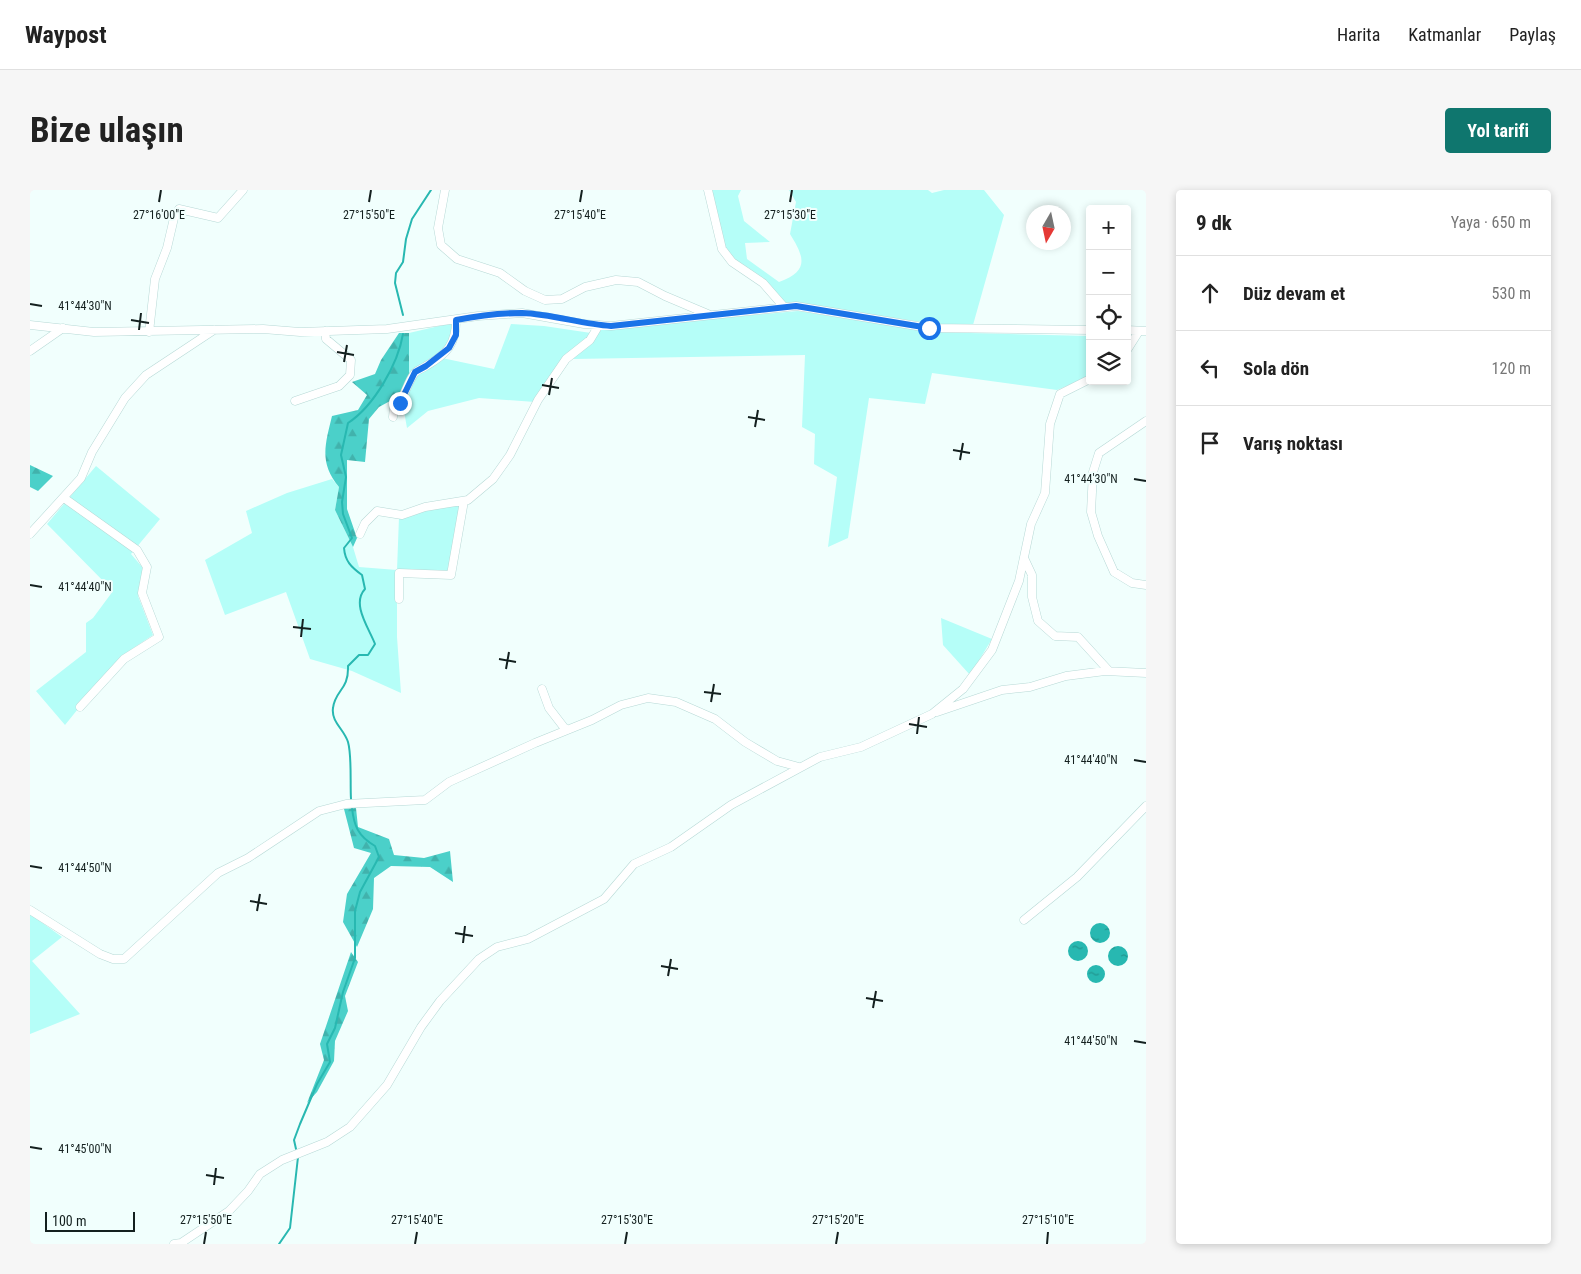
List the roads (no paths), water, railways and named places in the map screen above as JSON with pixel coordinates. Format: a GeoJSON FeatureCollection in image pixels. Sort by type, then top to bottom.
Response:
{"type":"FeatureCollection","features":[{"type":"Feature","properties":{"kind":"street"},"geometry":{"type":"LineString","coordinates":[[149,332],[155,279],[167,248],[174,218],[179,210],[218,218],[243,190]]}},
{"type":"Feature","properties":{"kind":"street"},"geometry":{"type":"LineString","coordinates":[[444,190],[438,228],[441,245],[457,259],[500,273],[525,291],[545,300],[562,299],[585,287],[616,280],[638,282],[712,316]]}},
{"type":"Feature","properties":{"kind":"street"},"geometry":{"type":"LineString","coordinates":[[708,190],[722,249],[732,262],[763,283],[784,307]]}},
{"type":"Feature","properties":{"kind":"street"},"geometry":{"type":"LineString","coordinates":[[30,325],[94,332],[325,331],[387,329],[522,313],[599,325],[712,316],[796,306],[929,328],[1086,330]]}},
{"type":"Feature","properties":{"kind":"street"},"geometry":{"type":"LineString","coordinates":[[392,417],[394,407],[400,403],[415,372],[449,348],[456,335],[456,320]]}},
{"type":"Feature","properties":{"kind":"street"},"geometry":{"type":"LineString","coordinates":[[360,534],[365,523],[377,511],[402,515],[425,507],[468,500],[493,479],[510,455],[538,400],[566,359],[590,340],[599,325]]}},
{"type":"Feature","properties":{"kind":"street"},"geometry":{"type":"LineString","coordinates":[[30,351],[63,328]]}},
{"type":"Feature","properties":{"kind":"street"},"geometry":{"type":"LineString","coordinates":[[30,534],[81,478],[92,452],[125,398],[146,375],[214,330]]}},
{"type":"Feature","properties":{"kind":"street"},"geometry":{"type":"LineString","coordinates":[[295,401],[339,386],[350,375],[351,360],[326,339],[325,331]]}},
{"type":"Feature","properties":{"kind":"street"},"geometry":{"type":"LineString","coordinates":[[1131,345],[1143,331]]}},
{"type":"Feature","properties":{"kind":"street"},"geometry":{"type":"LineString","coordinates":[[932,714],[963,689],[992,650],[1019,581],[1031,524],[1045,492],[1050,424],[1060,394],[1086,381]]}},
{"type":"Feature","properties":{"kind":"street"},"geometry":{"type":"LineString","coordinates":[[1146,421],[1099,453],[1093,472],[1091,512],[1098,536],[1114,572],[1132,584],[1146,585]]}},
{"type":"Feature","properties":{"kind":"street"},"geometry":{"type":"LineString","coordinates":[[64,498],[137,550],[147,567],[142,594],[159,637],[124,659],[80,707]]}},
{"type":"Feature","properties":{"kind":"street"},"geometry":{"type":"LineString","coordinates":[[399,599],[399,573],[451,575],[464,501]]}},
{"type":"Feature","properties":{"kind":"street"},"geometry":{"type":"LineString","coordinates":[[1024,558],[1032,574],[1032,598],[1038,621],[1055,636],[1078,637],[1109,671]]}},
{"type":"Feature","properties":{"kind":"street"},"geometry":{"type":"LineString","coordinates":[[174,1244],[181,1243],[229,1211],[248,1191],[260,1174],[282,1160],[327,1142],[350,1127],[387,1085],[440,1001],[479,959],[497,947],[528,939],[604,899],[634,864],[671,847],[731,805],[820,757],[861,747],[932,714],[1002,690],[1030,687],[1066,676],[1109,671],[1146,673]]}},
{"type":"Feature","properties":{"kind":"street"},"geometry":{"type":"LineString","coordinates":[[542,689],[549,708],[566,730]]}},
{"type":"Feature","properties":{"kind":"street"},"geometry":{"type":"LineString","coordinates":[[30,910],[100,954],[113,959],[124,959],[218,873],[248,858],[319,811],[346,804],[425,800],[448,782],[621,705],[648,698],[676,702],[715,719],[746,742],[777,761],[799,768]]}},
{"type":"Feature","properties":{"kind":"street"},"geometry":{"type":"LineString","coordinates":[[1024,920],[1077,877],[1146,806]]}},
{"type":"Feature","properties":{"kind":"water"},"geometry":{"type":"Polygon","coordinates":[[[1100,923],[1107,926],[1110,933],[1107,940],[1100,943],[1093,940],[1090,933],[1093,926],[1100,923]]]}},
{"type":"Feature","properties":{"kind":"water"},"geometry":{"type":"Polygon","coordinates":[[[1078,941],[1085,944],[1088,951],[1085,958],[1078,961],[1071,958],[1068,951],[1071,944],[1078,941]]]}},
{"type":"Feature","properties":{"kind":"water"},"geometry":{"type":"Polygon","coordinates":[[[1118,946],[1125,949],[1128,956],[1125,963],[1118,966],[1111,963],[1108,956],[1111,949],[1118,946]]]}},
{"type":"Feature","properties":{"kind":"water"},"geometry":{"type":"Polygon","coordinates":[[[1092,965],[1100,965],[1105,970],[1103,981],[1092,983],[1087,978],[1087,970],[1092,965]]]}},
{"type":"Feature","properties":{"kind":"waterway"},"geometry":{"type":"LineString","coordinates":[[403,315],[395,283],[396,273],[403,262],[406,239],[412,219],[431,190]]}},
{"type":"Feature","properties":{"kind":"waterway"},"geometry":{"type":"LineString","coordinates":[[351,799],[348,742],[334,717],[333,708],[336,697],[346,680],[348,666],[359,655],[368,655],[375,644],[360,609],[361,595],[365,589],[362,575],[349,563],[344,548],[352,538],[343,514],[342,502],[346,477],[341,455],[348,423],[358,416],[376,395],[396,358],[403,334]]}},
{"type":"Feature","properties":{"kind":"waterway"},"geometry":{"type":"LineString","coordinates":[[296,1149],[294,1140],[300,1124],[317,1084],[330,1062],[327,1044],[335,1028],[343,992],[355,958],[355,911],[360,892],[379,857],[375,846],[358,830],[352,808]]}},
{"type":"Feature","properties":{"kind":"waterway"},"geometry":{"type":"LineString","coordinates":[[279,1244],[290,1228],[298,1157]]}}]}
